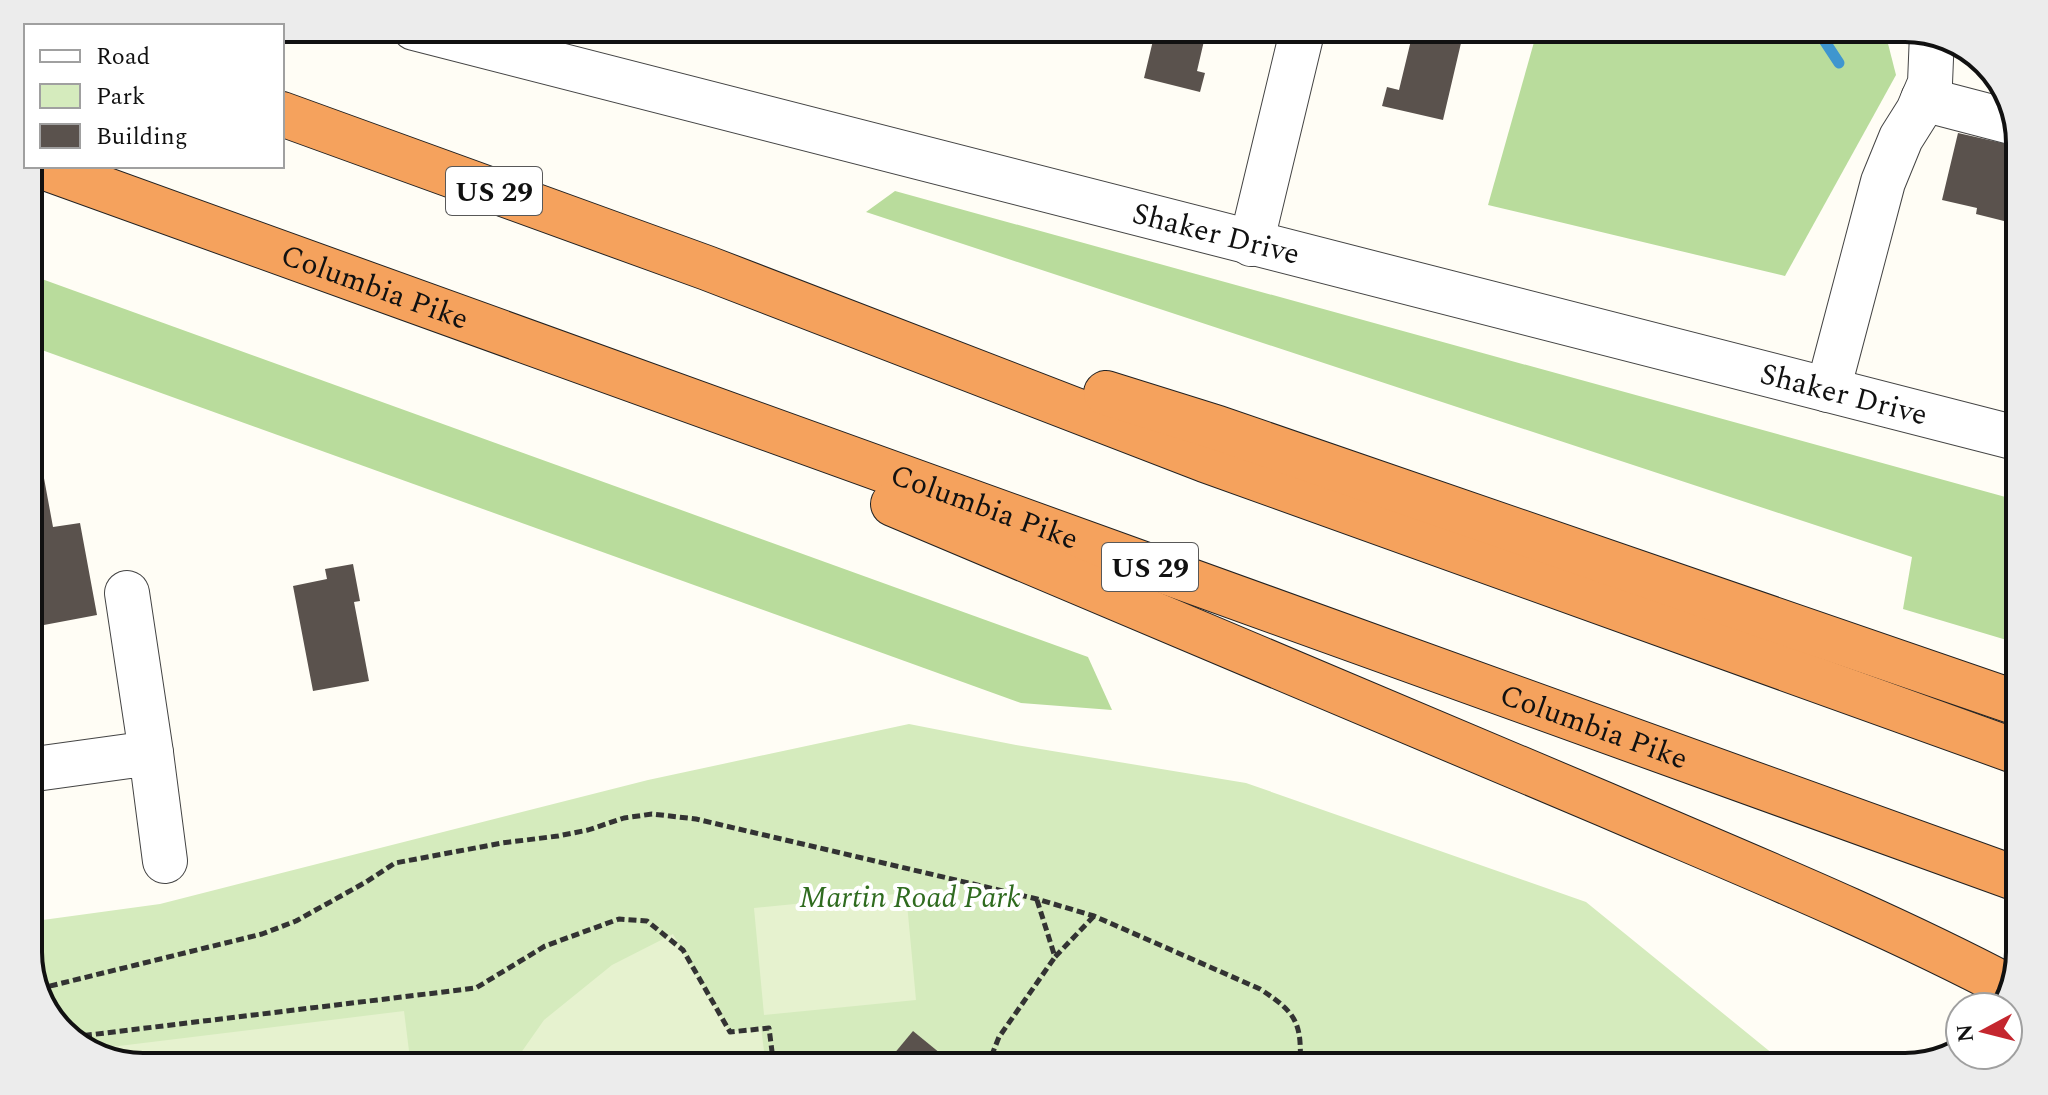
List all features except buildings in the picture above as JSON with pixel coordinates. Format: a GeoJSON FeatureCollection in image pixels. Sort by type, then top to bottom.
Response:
{"type":"FeatureCollection","features":[{"type":"Feature","properties":{"kind":"highway","name":"US 29"},"geometry":{"type":"LineString","coordinates":[[284,115],[707,268],[1205,460],[2006,748]]}},
{"type":"Feature","properties":{"kind":"highway","name":"Columbia Pike"},"geometry":{"type":"LineString","coordinates":[[46,168],[2006,875]]}},
{"type":"Feature","properties":{"kind":"highway"},"geometry":{"type":"LineString","coordinates":[[280,253],[1264,656],[1813,895],[2001,983]]}},
{"type":"Feature","properties":{"kind":"highway"},"geometry":{"type":"LineString","coordinates":[[707,268],[1218,428],[2006,699]]}},
{"type":"Feature","properties":{"kind":"street","name":"Shaker Drive"},"geometry":{"type":"LineString","coordinates":[[475,42],[1251,244],[1828,390],[2006,430]]}},
{"type":"Feature","properties":{"kind":"street"},"geometry":{"type":"LineString","coordinates":[[1251,244],[1300,42]]}},
{"type":"Feature","properties":{"kind":"street"},"geometry":{"type":"LineString","coordinates":[[1828,390],[1883,182],[1901,138],[1930,83],[1932,45]]}},
{"type":"Feature","properties":{"kind":"street"},"geometry":{"type":"LineString","coordinates":[[1923,99],[2003,120]]}},
{"type":"Feature","properties":{"kind":"street"},"geometry":{"type":"LineString","coordinates":[[127,593],[165,861]]}},
{"type":"Feature","properties":{"kind":"street"},"geometry":{"type":"LineString","coordinates":[[42,768],[151,753]]}},
{"type":"Feature","properties":{"kind":"path"},"geometry":{"type":"LineString","coordinates":[[48,987],[262,934],[310,913],[395,863],[558,836],[624,818],[652,814],[696,819],[1037,899],[1094,916],[1260,989],[1286,1006],[1300,1025],[1300,1053]]}},
{"type":"Feature","properties":{"kind":"path"},"geometry":{"type":"LineString","coordinates":[[1037,899],[1055,957]]}},
{"type":"Feature","properties":{"kind":"path"},"geometry":{"type":"LineString","coordinates":[[993,1053],[999,1037],[1055,957],[1094,916]]}},
{"type":"Feature","properties":{"kind":"path"},"geometry":{"type":"LineString","coordinates":[[86,1035],[476,988],[545,946],[619,919],[647,921],[683,950],[730,1032],[769,1028],[772,1053]]}},
{"type":"Feature","properties":{"kind":"green space"},"geometry":{"type":"Polygon","coordinates":[[[1534,42],[1888,42],[1896,75],[1785,276],[1488,205],[1534,42]]]}},
{"type":"Feature","properties":{"kind":"green space"},"geometry":{"type":"Polygon","coordinates":[[[895,191],[2006,497],[2006,640],[1903,609],[1912,557],[866,212],[895,191]]]}},
{"type":"Feature","properties":{"kind":"green space"},"geometry":{"type":"Polygon","coordinates":[[[42,279],[1088,657],[1112,710],[1021,703],[42,350],[42,279]]]}},
{"type":"Feature","properties":{"kind":"green space","name":"Martin Road Park"},"geometry":{"type":"Polygon","coordinates":[[[909,724],[1246,783],[1586,902],[1772,1053],[143,1053],[117,1050],[87,1036],[67,1019],[47,984],[42,959],[42,920],[160,904],[648,780],[909,724]]]}},
{"type":"Feature","properties":{"kind":"green space"},"geometry":{"type":"Polygon","coordinates":[[[906,893],[916,1000],[764,1015],[754,908],[906,893]]]}},
{"type":"Feature","properties":{"kind":"green space"},"geometry":{"type":"Polygon","coordinates":[[[673,934],[730,1032],[761,1027],[764,1053],[521,1053],[544,1020],[612,965],[673,934]]]}},
{"type":"Feature","properties":{"kind":"green space"},"geometry":{"type":"Polygon","coordinates":[[[404,1011],[409,1053],[143,1053],[109,1047],[404,1011]]]}},
{"type":"Feature","properties":{"kind":"waterway"},"geometry":{"type":"LineString","coordinates":[[1825,42],[1839,63]]}}]}
